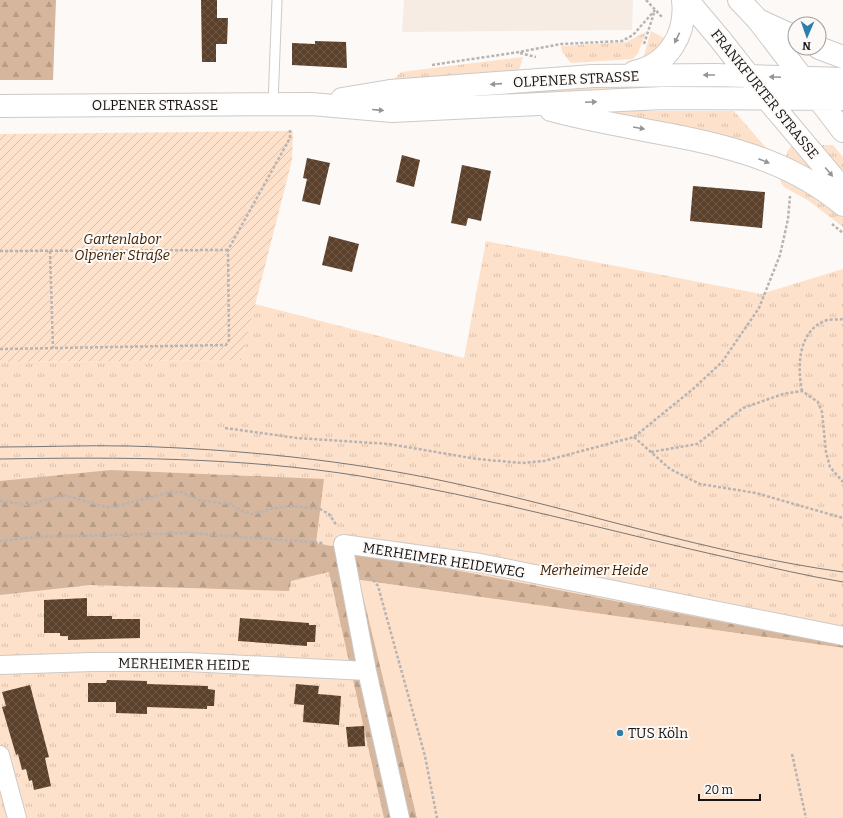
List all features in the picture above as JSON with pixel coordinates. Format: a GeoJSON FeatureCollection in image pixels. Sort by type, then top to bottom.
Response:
{"type":"FeatureCollection","features":[{"type":"Feature","properties":{"kind":"main road"},"geometry":{"type":"LineString","coordinates":[[623,75],[650,67],[671,49],[680,34],[683,19],[683,0]]}},
{"type":"Feature","properties":{"kind":"main road","name":"FRANKFURTER STRASSE"},"geometry":{"type":"LineString","coordinates":[[687,0],[720,39],[748,76],[843,189]]}},
{"type":"Feature","properties":{"kind":"main road"},"geometry":{"type":"LineString","coordinates":[[739,0],[758,20],[843,131]]}},
{"type":"Feature","properties":{"kind":"main road"},"geometry":{"type":"LineString","coordinates":[[758,20],[787,33]]}},
{"type":"Feature","properties":{"kind":"main road"},"geometry":{"type":"LineString","coordinates":[[827,51],[843,57]]}},
{"type":"Feature","properties":{"kind":"main road","name":"OLPENER STRASSE"},"geometry":{"type":"LineString","coordinates":[[311,104],[390,91],[522,82],[560,77],[623,75],[748,76],[843,79]]}},
{"type":"Feature","properties":{"kind":"main road","name":"OLPENER STRASSE"},"geometry":{"type":"LineString","coordinates":[[0,106],[311,104],[392,111],[663,98],[843,99]]}},
{"type":"Feature","properties":{"kind":"main road"},"geometry":{"type":"LineString","coordinates":[[531,104],[582,118],[668,133],[737,151],[790,172],[843,205]]}},
{"type":"Feature","properties":{"kind":"street","name":"MERHEIMER HEIDEWEG"},"geometry":{"type":"LineString","coordinates":[[400,818],[367,671],[343,544],[480,563],[843,636]]}},
{"type":"Feature","properties":{"kind":"street","name":"MERHEIMER HEIDE"},"geometry":{"type":"LineString","coordinates":[[0,665],[92,662],[188,662],[367,671]]}},
{"type":"Feature","properties":{"kind":"street"},"geometry":{"type":"LineString","coordinates":[[0,755],[5,796],[16,818]]}},
{"type":"Feature","properties":{"kind":"lane"},"geometry":{"type":"LineString","coordinates":[[273,104],[277,0]]}},
{"type":"Feature","properties":{"kind":"path"},"geometry":{"type":"LineString","coordinates":[[426,66],[561,44],[622,41],[633,36],[655,10],[644,47]]}},
{"type":"Feature","properties":{"kind":"path"},"geometry":{"type":"LineString","coordinates":[[0,349],[226,345],[229,340],[228,250],[290,138],[290,128]]}},
{"type":"Feature","properties":{"kind":"path"},"geometry":{"type":"LineString","coordinates":[[226,428],[297,438],[389,444],[477,459],[522,462],[544,460],[634,437],[693,389],[722,362],[759,308],[780,255],[788,219],[791,194]]}},
{"type":"Feature","properties":{"kind":"path"},"geometry":{"type":"LineString","coordinates":[[0,251],[228,250]]}},
{"type":"Feature","properties":{"kind":"path"},"geometry":{"type":"LineString","coordinates":[[50,251],[53,348]]}},
{"type":"Feature","properties":{"kind":"path"},"geometry":{"type":"LineString","coordinates":[[802,391],[799,374],[803,343],[811,331],[820,323],[829,320],[843,319]]}},
{"type":"Feature","properties":{"kind":"path"},"geometry":{"type":"LineString","coordinates":[[651,452],[697,444],[743,408],[783,394],[802,391],[818,402],[822,412],[826,452],[830,467],[843,482]]}},
{"type":"Feature","properties":{"kind":"path"},"geometry":{"type":"LineString","coordinates":[[634,437],[670,469],[700,484],[756,493],[843,518]]}},
{"type":"Feature","properties":{"kind":"path"},"geometry":{"type":"LineString","coordinates":[[0,502],[28,505],[64,495],[106,506],[118,506],[171,492],[180,492],[203,501],[230,504],[242,511],[252,514],[274,508],[307,507],[320,509],[329,514],[336,524],[343,544],[188,533],[34,536],[0,541]]}},
{"type":"Feature","properties":{"kind":"path"},"geometry":{"type":"LineString","coordinates":[[368,574],[378,586],[426,756],[437,818]]}},
{"type":"Feature","properties":{"kind":"path"},"geometry":{"type":"LineString","coordinates":[[792,754],[806,818]]}},
{"type":"Feature","properties":{"kind":"shaded area"},"geometry":{"type":"Polygon","coordinates":[[[404,0],[633,0],[632,30],[402,32],[404,0]]]}},
{"type":"Feature","properties":{"kind":"green space"},"geometry":{"type":"Polygon","coordinates":[[[0,0],[56,0],[53,80],[0,80],[0,0]]]}},
{"type":"Feature","properties":{"kind":"green space"},"geometry":{"type":"Polygon","coordinates":[[[651,31],[668,40],[643,59],[651,31]]]}},
{"type":"Feature","properties":{"kind":"green space"},"geometry":{"type":"Polygon","coordinates":[[[646,32],[638,53],[633,59],[571,63],[562,52],[561,46],[626,42],[646,32]]]}},
{"type":"Feature","properties":{"kind":"green space"},"geometry":{"type":"Polygon","coordinates":[[[523,57],[518,74],[375,85],[394,79],[401,72],[523,57]]]}},
{"type":"Feature","properties":{"kind":"green space"},"geometry":{"type":"Polygon","coordinates":[[[709,81],[718,92],[500,95],[503,91],[709,81]]]}},
{"type":"Feature","properties":{"kind":"green space"},"geometry":{"type":"Polygon","coordinates":[[[603,111],[734,111],[768,150],[641,117],[625,116],[603,111]]]}},
{"type":"Feature","properties":{"kind":"green space","name":"Gartenlabor Olpener Straße"},"geometry":{"type":"Polygon","coordinates":[[[293,131],[292,160],[241,360],[0,362],[0,134],[293,131]]]}},
{"type":"Feature","properties":{"kind":"green space"},"geometry":{"type":"Polygon","coordinates":[[[792,145],[811,170],[786,158],[787,152],[792,145]]]}},
{"type":"Feature","properties":{"kind":"green space"},"geometry":{"type":"Polygon","coordinates":[[[820,145],[833,145],[843,157],[843,172],[820,145]]]}},
{"type":"Feature","properties":{"kind":"green space"},"geometry":{"type":"Polygon","coordinates":[[[780,178],[813,196],[836,212],[843,218],[843,227],[809,201],[784,187],[780,178]]]}},
{"type":"Feature","properties":{"kind":"green space","name":"Merheimer Heide"},"geometry":{"type":"Polygon","coordinates":[[[486,241],[761,294],[843,269],[843,818],[0,818],[0,362],[241,360],[255,304],[464,358],[486,241]]]}},
{"type":"Feature","properties":{"kind":"green space"},"geometry":{"type":"Polygon","coordinates":[[[111,470],[324,479],[316,543],[769,631],[843,630],[843,648],[360,580],[417,818],[384,818],[329,572],[291,581],[289,591],[90,585],[0,595],[0,481],[111,470]]]}},
{"type":"Feature","properties":{"kind":"green space","name":"TUS Köln"},"geometry":{"type":"Polygon","coordinates":[[[359,580],[843,648],[843,818],[417,818],[359,580]]]}},
{"type":"Feature","properties":{"kind":"building"},"geometry":{"type":"Polygon","coordinates":[[[201,0],[217,0],[217,18],[228,18],[227,44],[216,44],[216,62],[202,62],[201,0]]]}},
{"type":"Feature","properties":{"kind":"building"},"geometry":{"type":"Polygon","coordinates":[[[315,41],[346,42],[347,68],[292,65],[292,43],[315,44],[315,41]]]}},
{"type":"Feature","properties":{"kind":"building"},"geometry":{"type":"Polygon","coordinates":[[[402,155],[420,160],[414,187],[396,182],[402,155]]]}},
{"type":"Feature","properties":{"kind":"building"},"geometry":{"type":"Polygon","coordinates":[[[307,158],[330,163],[320,205],[302,201],[307,179],[303,178],[307,158]]]}},
{"type":"Feature","properties":{"kind":"building"},"geometry":{"type":"Polygon","coordinates":[[[462,165],[491,171],[481,221],[468,218],[466,226],[451,223],[462,165]]]}},
{"type":"Feature","properties":{"kind":"building"},"geometry":{"type":"Polygon","coordinates":[[[693,186],[765,192],[762,228],[690,221],[693,186]]]}},
{"type":"Feature","properties":{"kind":"building"},"geometry":{"type":"Polygon","coordinates":[[[329,236],[359,244],[352,272],[322,265],[329,236]]]}},
{"type":"Feature","properties":{"kind":"building"},"geometry":{"type":"Polygon","coordinates":[[[87,598],[87,616],[112,616],[112,619],[140,619],[140,638],[68,640],[68,636],[60,636],[60,633],[44,633],[44,600],[87,598]]]}},
{"type":"Feature","properties":{"kind":"building"},"geometry":{"type":"Polygon","coordinates":[[[240,618],[309,623],[309,625],[316,625],[315,642],[307,642],[307,646],[238,641],[240,618]]]}},
{"type":"Feature","properties":{"kind":"building"},"geometry":{"type":"Polygon","coordinates":[[[107,680],[147,681],[147,684],[208,686],[208,689],[215,690],[214,706],[207,706],[207,709],[147,707],[147,714],[116,713],[116,702],[88,702],[88,683],[106,683],[107,680]]]}},
{"type":"Feature","properties":{"kind":"building"},"geometry":{"type":"Polygon","coordinates":[[[296,684],[319,686],[318,694],[341,696],[339,725],[303,722],[304,705],[294,704],[296,684]]]}},
{"type":"Feature","properties":{"kind":"building"},"geometry":{"type":"Polygon","coordinates":[[[30,685],[49,757],[45,758],[51,786],[34,790],[32,780],[29,781],[26,769],[22,770],[18,754],[16,755],[2,707],[6,706],[2,692],[30,685]]]}},
{"type":"Feature","properties":{"kind":"building"},"geometry":{"type":"Polygon","coordinates":[[[364,726],[365,746],[348,747],[346,727],[364,726]]]}},
{"type":"Feature","properties":{"kind":"tram line"},"geometry":{"type":"LineString","coordinates":[[0,447],[113,446],[170,448],[251,453],[333,462],[453,483],[696,543],[794,564],[843,572]]}},
{"type":"Feature","properties":{"kind":"tram line"},"geometry":{"type":"LineString","coordinates":[[0,459],[135,458],[225,462],[270,465],[360,476],[408,484],[503,504],[751,563],[843,582]]}},
{"type":"Feature","properties":{"kind":"place","name":"TUS Köln"},"geometry":{"type":"Point","coordinates":[620,733]}}]}
